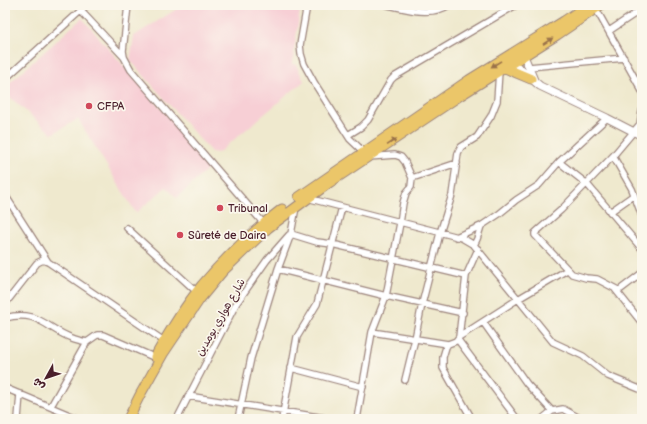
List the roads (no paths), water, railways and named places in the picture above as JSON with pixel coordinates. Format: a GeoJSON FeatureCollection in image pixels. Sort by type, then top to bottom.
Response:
{"type":"FeatureCollection","features":[{"type":"Feature","properties":{"kind":"main road"},"geometry":{"type":"LineString","coordinates":[[123,419],[157,359],[188,316],[223,271],[266,226],[296,207],[366,154],[469,80],[523,52],[595,6]]}},
{"type":"Feature","properties":{"kind":"main road"},"geometry":{"type":"LineString","coordinates":[[128,419],[164,341],[197,292],[224,261],[312,187],[502,70],[511,59]]}},
{"type":"Feature","properties":{"kind":"main road"},"geometry":{"type":"LineString","coordinates":[[502,70],[533,81]]}},
{"type":"Feature","properties":{"kind":"street"},"geometry":{"type":"LineString","coordinates":[[5,79],[87,5]]}},
{"type":"Feature","properties":{"kind":"street"},"geometry":{"type":"LineString","coordinates":[[124,57],[123,43],[128,5]]}},
{"type":"Feature","properties":{"kind":"street"},"geometry":{"type":"LineString","coordinates":[[306,5],[300,45],[301,54],[304,64],[315,84],[348,135],[366,154],[395,155],[401,157],[411,172],[412,178],[411,187],[404,198],[386,296],[372,332],[357,419]]}},
{"type":"Feature","properties":{"kind":"street"},"geometry":{"type":"LineString","coordinates":[[388,5],[430,12],[450,5]]}},
{"type":"Feature","properties":{"kind":"street"},"geometry":{"type":"LineString","coordinates":[[348,135],[361,127],[368,120],[394,76],[516,5]]}},
{"type":"Feature","properties":{"kind":"street"},"geometry":{"type":"LineString","coordinates":[[595,6],[642,91]]}},
{"type":"Feature","properties":{"kind":"street"},"geometry":{"type":"LineString","coordinates":[[609,31],[642,9]]}},
{"type":"Feature","properties":{"kind":"street"},"geometry":{"type":"LineString","coordinates":[[81,11],[124,57],[131,70],[266,226]]}},
{"type":"Feature","properties":{"kind":"street"},"geometry":{"type":"LineString","coordinates":[[523,52],[533,81]]}},
{"type":"Feature","properties":{"kind":"street"},"geometry":{"type":"LineString","coordinates":[[529,67],[624,58]]}},
{"type":"Feature","properties":{"kind":"street"},"geometry":{"type":"LineString","coordinates":[[511,59],[533,81],[546,89],[642,136]]}},
{"type":"Feature","properties":{"kind":"street"},"geometry":{"type":"LineString","coordinates":[[405,380],[416,339],[422,304],[440,233],[452,195],[458,153],[461,147],[477,137],[494,109],[502,70]]}},
{"type":"Feature","properties":{"kind":"street"},"geometry":{"type":"LineString","coordinates":[[642,111],[640,124],[613,156],[587,184],[535,234],[536,238],[567,270],[575,276],[597,279],[615,289],[642,323]]}},
{"type":"Feature","properties":{"kind":"street"},"geometry":{"type":"LineString","coordinates":[[456,237],[481,226],[539,185],[559,162],[607,118]]}},
{"type":"Feature","properties":{"kind":"street"},"geometry":{"type":"LineString","coordinates":[[613,156],[634,195],[642,216]]}},
{"type":"Feature","properties":{"kind":"street"},"geometry":{"type":"LineString","coordinates":[[559,162],[587,184],[642,249]]}},
{"type":"Feature","properties":{"kind":"street"},"geometry":{"type":"LineString","coordinates":[[412,178],[457,163]]}},
{"type":"Feature","properties":{"kind":"street"},"geometry":{"type":"LineString","coordinates":[[5,195],[48,262]]}},
{"type":"Feature","properties":{"kind":"street"},"geometry":{"type":"LineString","coordinates":[[610,212],[634,195]]}},
{"type":"Feature","properties":{"kind":"street"},"geometry":{"type":"LineString","coordinates":[[307,198],[456,237],[476,247],[552,342],[583,356],[608,376],[642,390]]}},
{"type":"Feature","properties":{"kind":"street"},"geometry":{"type":"LineString","coordinates":[[238,419],[251,358],[278,269],[291,233],[296,207]]}},
{"type":"Feature","properties":{"kind":"street"},"geometry":{"type":"LineString","coordinates":[[282,419],[297,337],[318,304],[322,281],[342,207]]}},
{"type":"Feature","properties":{"kind":"street"},"geometry":{"type":"LineString","coordinates":[[481,226],[476,247],[466,276],[459,338],[517,419]]}},
{"type":"Feature","properties":{"kind":"street"},"geometry":{"type":"LineString","coordinates":[[127,228],[197,292]]}},
{"type":"Feature","properties":{"kind":"street"},"geometry":{"type":"LineString","coordinates":[[291,233],[317,242],[332,244],[431,269],[466,276]]}},
{"type":"Feature","properties":{"kind":"street","name":"شارع هواري بومدين"},"geometry":{"type":"LineString","coordinates":[[177,419],[236,304],[268,260],[291,233]]}},
{"type":"Feature","properties":{"kind":"street"},"geometry":{"type":"LineString","coordinates":[[5,304],[37,263],[42,260],[48,262],[164,341]]}},
{"type":"Feature","properties":{"kind":"street"},"geometry":{"type":"LineString","coordinates":[[278,269],[322,281],[463,313]]}},
{"type":"Feature","properties":{"kind":"street"},"geometry":{"type":"LineString","coordinates":[[472,419],[443,368],[444,350],[448,344],[518,299],[567,270]]}},
{"type":"Feature","properties":{"kind":"street"},"geometry":{"type":"LineString","coordinates":[[615,289],[621,289],[642,273]]}},
{"type":"Feature","properties":{"kind":"street"},"geometry":{"type":"LineString","coordinates":[[5,318],[32,316],[71,338],[87,342]]}},
{"type":"Feature","properties":{"kind":"street"},"geometry":{"type":"LineString","coordinates":[[483,322],[527,384],[552,411]]}},
{"type":"Feature","properties":{"kind":"street"},"geometry":{"type":"LineString","coordinates":[[372,332],[448,344]]}},
{"type":"Feature","properties":{"kind":"street"},"geometry":{"type":"LineString","coordinates":[[51,406],[87,342],[97,335],[103,335],[157,359]]}},
{"type":"Feature","properties":{"kind":"street"},"geometry":{"type":"LineString","coordinates":[[291,368],[363,387]]}},
{"type":"Feature","properties":{"kind":"street"},"geometry":{"type":"LineString","coordinates":[[5,388],[79,419]]}},
{"type":"Feature","properties":{"kind":"street"},"geometry":{"type":"LineString","coordinates":[[18,419],[20,394]]}},
{"type":"Feature","properties":{"kind":"street"},"geometry":{"type":"LineString","coordinates":[[188,396],[331,419]]}},
{"type":"Feature","properties":{"kind":"street"},"geometry":{"type":"LineString","coordinates":[[542,419],[552,411],[563,409],[581,419]]}},
{"type":"Feature","properties":{"kind":"place","name":"CFPA"},"geometry":{"type":"Point","coordinates":[89,106]}},
{"type":"Feature","properties":{"kind":"place","name":"Tribunal"},"geometry":{"type":"Point","coordinates":[220,208]}},
{"type":"Feature","properties":{"kind":"place","name":"Sûreté de Daira"},"geometry":{"type":"Point","coordinates":[180,235]}}]}
